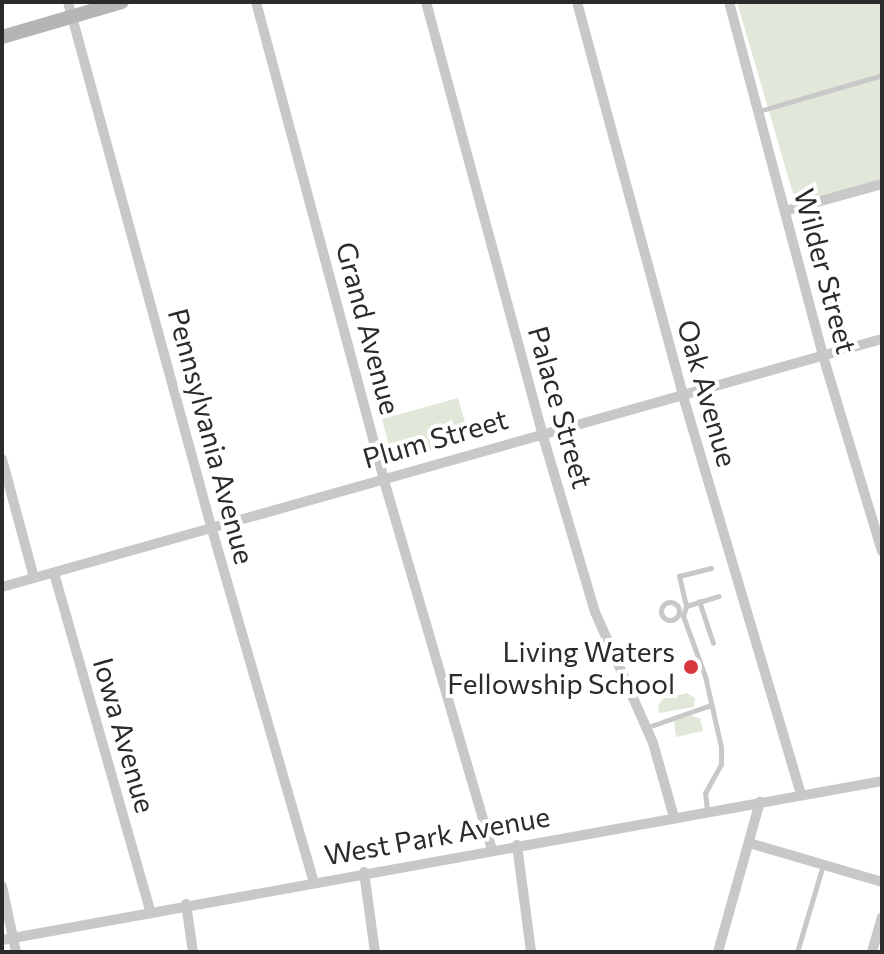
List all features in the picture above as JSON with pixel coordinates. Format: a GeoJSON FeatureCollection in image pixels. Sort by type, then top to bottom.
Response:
{"type":"FeatureCollection","features":[{"type":"Feature","properties":{"kind":"main road"},"geometry":{"type":"LineString","coordinates":[[2,37],[70,9],[122,2]]}},
{"type":"Feature","properties":{"kind":"street","name":"Grand Avenue"},"geometry":{"type":"LineString","coordinates":[[256,2],[383,477],[492,850]]}},
{"type":"Feature","properties":{"kind":"street","name":"Palace Street"},"geometry":{"type":"LineString","coordinates":[[426,2],[542,433],[601,627],[647,727],[674,817]]}},
{"type":"Feature","properties":{"kind":"street","name":"Oak Avenue"},"geometry":{"type":"LineString","coordinates":[[577,2],[683,396],[801,795]]}},
{"type":"Feature","properties":{"kind":"street","name":"Wilder Street"},"geometry":{"type":"LineString","coordinates":[[729,2],[823,356],[882,551]]}},
{"type":"Feature","properties":{"kind":"street","name":"Pennsylvania Avenue"},"geometry":{"type":"LineString","coordinates":[[70,9],[211,526],[314,882]]}},
{"type":"Feature","properties":{"kind":"street"},"geometry":{"type":"LineString","coordinates":[[785,211],[882,184]]}},
{"type":"Feature","properties":{"kind":"street","name":"Plum Street"},"geometry":{"type":"LineString","coordinates":[[2,587],[383,477],[882,339]]}},
{"type":"Feature","properties":{"kind":"street"},"geometry":{"type":"LineString","coordinates":[[2,459],[34,578]]}},
{"type":"Feature","properties":{"kind":"street"},"geometry":{"type":"LineString","coordinates":[[870,511],[882,508]]}},
{"type":"Feature","properties":{"kind":"street","name":"Iowa Avenue"},"geometry":{"type":"LineString","coordinates":[[54,573],[150,911]]}},
{"type":"Feature","properties":{"kind":"street","name":"West Park Avenue"},"geometry":{"type":"LineString","coordinates":[[2,940],[186,904],[882,781]]}},
{"type":"Feature","properties":{"kind":"street"},"geometry":{"type":"LineString","coordinates":[[718,952],[760,802]]}},
{"type":"Feature","properties":{"kind":"street"},"geometry":{"type":"LineString","coordinates":[[749,843],[882,882]]}},
{"type":"Feature","properties":{"kind":"street"},"geometry":{"type":"LineString","coordinates":[[517,845],[531,952]]}},
{"type":"Feature","properties":{"kind":"street"},"geometry":{"type":"LineString","coordinates":[[364,872],[375,952]]}},
{"type":"Feature","properties":{"kind":"street"},"geometry":{"type":"LineString","coordinates":[[2,886],[16,952]]}},
{"type":"Feature","properties":{"kind":"street"},"geometry":{"type":"LineString","coordinates":[[186,904],[193,952]]}},
{"type":"Feature","properties":{"kind":"street"},"geometry":{"type":"LineString","coordinates":[[872,952],[880,936],[882,917]]}},
{"type":"Feature","properties":{"kind":"lane"},"geometry":{"type":"LineString","coordinates":[[759,111],[882,75]]}},
{"type":"Feature","properties":{"kind":"lane"},"geometry":{"type":"LineString","coordinates":[[686,606],[679,576],[711,568]]}},
{"type":"Feature","properties":{"kind":"lane"},"geometry":{"type":"LineString","coordinates":[[707,811],[705,793],[721,764],[721,747],[711,705],[681,614],[686,606],[718,596]]}},
{"type":"Feature","properties":{"kind":"lane"},"geometry":{"type":"LineString","coordinates":[[699,601],[713,643]]}},
{"type":"Feature","properties":{"kind":"lane"},"geometry":{"type":"LineString","coordinates":[[647,727],[711,705]]}},
{"type":"Feature","properties":{"kind":"lane"},"geometry":{"type":"LineString","coordinates":[[797,952],[823,865]]}},
{"type":"Feature","properties":{"kind":"shaded area"},"geometry":{"type":"Polygon","coordinates":[[[737,2],[882,2],[882,179],[796,204],[737,2]]]}},
{"type":"Feature","properties":{"kind":"shaded area"},"geometry":{"type":"Polygon","coordinates":[[[458,398],[470,439],[393,461],[382,419],[458,398]]]}},
{"type":"Feature","properties":{"kind":"shaded area"},"geometry":{"type":"Polygon","coordinates":[[[687,693],[695,698],[694,707],[659,713],[658,705],[663,699],[687,693]]]}},
{"type":"Feature","properties":{"kind":"shaded area"},"geometry":{"type":"Polygon","coordinates":[[[691,716],[700,718],[703,731],[676,737],[674,720],[691,716]]]}},
{"type":"Feature","properties":{"kind":"place","name":"Living Waters Fellowship School"},"geometry":{"type":"Point","coordinates":[691,667]}}]}
